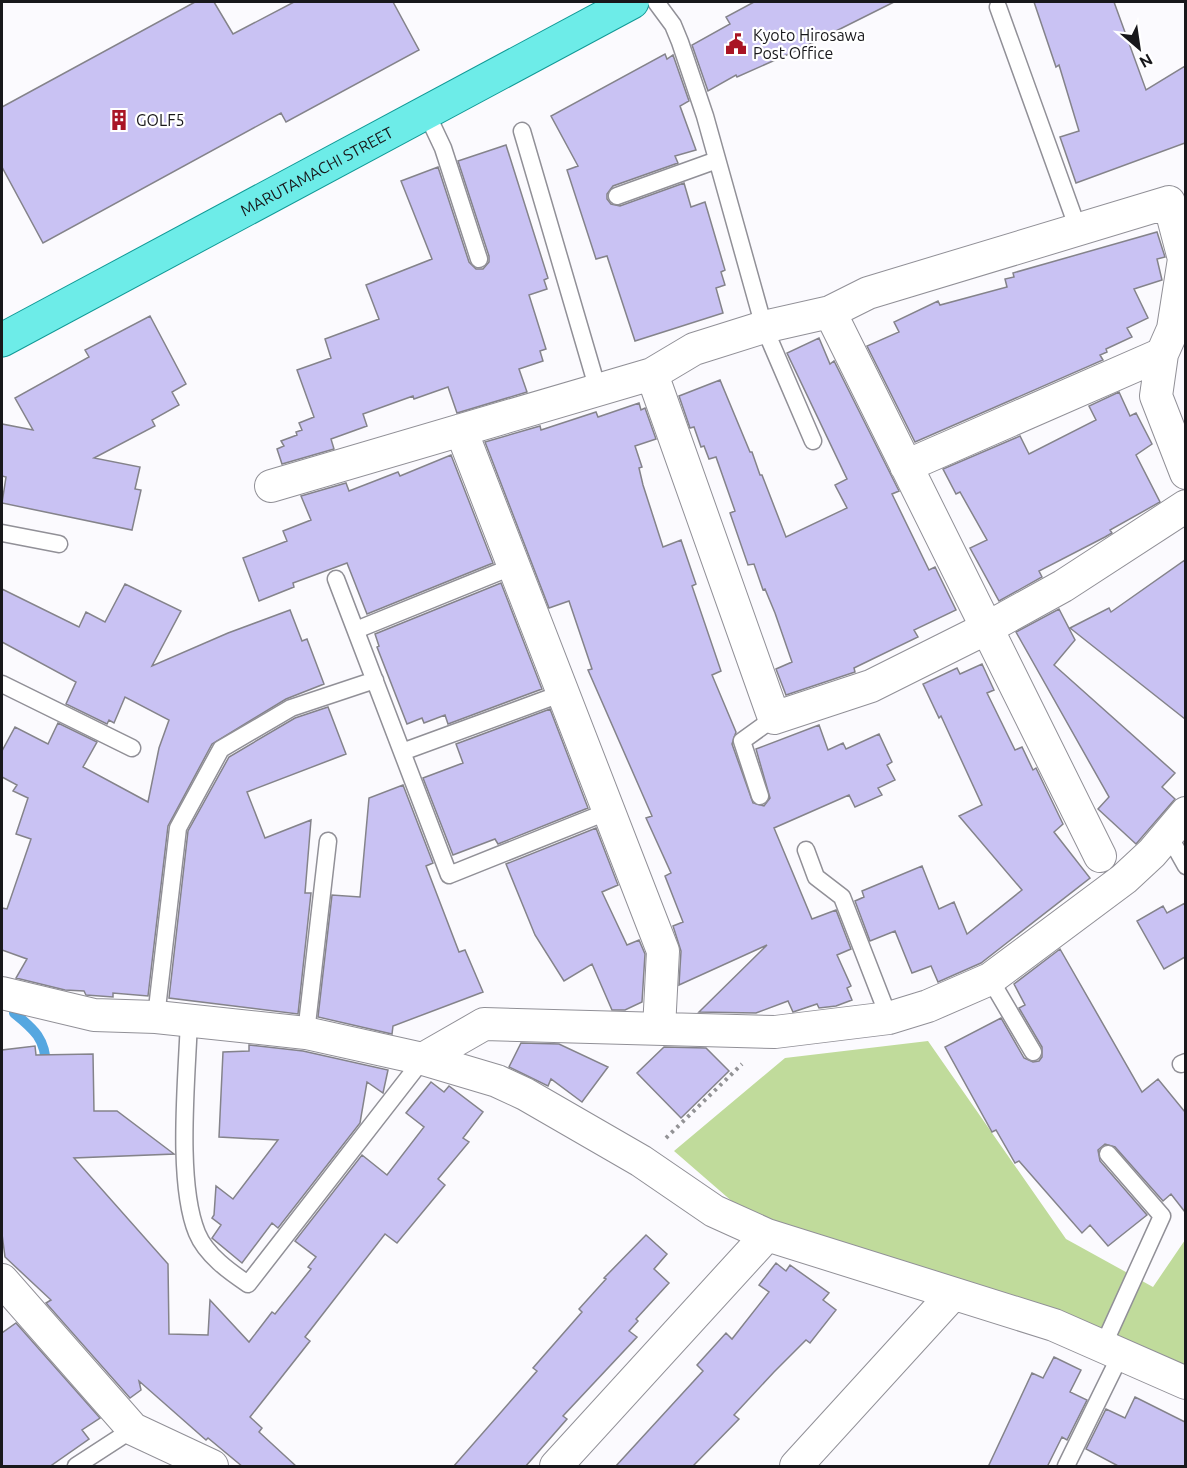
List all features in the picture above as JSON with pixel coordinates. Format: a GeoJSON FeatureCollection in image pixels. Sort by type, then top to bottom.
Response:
{"type":"FeatureCollection","features":[{"type":"Feature","properties":{"kind":"main road","name":"MARUTAMACHI STREET"},"geometry":{"type":"LineString","coordinates":[[2,340],[632,2]]}},
{"type":"Feature","properties":{"kind":"street"},"geometry":{"type":"LineString","coordinates":[[271,486],[652,374],[694,349],[764,327],[830,312],[868,293],[1169,202],[1184,259],[1173,329],[1162,354],[1156,396],[1185,473]]}},
{"type":"Feature","properties":{"kind":"street"},"geometry":{"type":"LineString","coordinates":[[830,312],[1100,856]]}},
{"type":"Feature","properties":{"kind":"street"},"geometry":{"type":"LineString","coordinates":[[906,466],[1162,354]]}},
{"type":"Feature","properties":{"kind":"street"},"geometry":{"type":"LineString","coordinates":[[652,374],[774,718],[871,686],[987,628],[1063,586],[1185,506]]}},
{"type":"Feature","properties":{"kind":"street"},"geometry":{"type":"LineString","coordinates":[[461,430],[663,951],[660,1029]]}},
{"type":"Feature","properties":{"kind":"street"},"geometry":{"type":"LineString","coordinates":[[423,1059],[484,1024],[775,1032],[889,1018],[928,1006],[990,980],[1124,879],[1177,824]]}},
{"type":"Feature","properties":{"kind":"street"},"geometry":{"type":"LineString","coordinates":[[2,993],[94,1014],[156,1017],[306,1033],[423,1059],[496,1082],[525,1094],[641,1161],[714,1211],[767,1235],[952,1295],[1054,1325],[1185,1383]]}},
{"type":"Feature","properties":{"kind":"street"},"geometry":{"type":"LineString","coordinates":[[556,1467],[767,1235]]}},
{"type":"Feature","properties":{"kind":"street"},"geometry":{"type":"LineString","coordinates":[[3,1285],[133,1429],[212,1467]]}},
{"type":"Feature","properties":{"kind":"street"},"geometry":{"type":"LineString","coordinates":[[802,1464],[952,1295]]}},
{"type":"Feature","properties":{"kind":"lane"},"geometry":{"type":"LineString","coordinates":[[656,2],[673,25],[680,42],[717,160],[764,327],[813,441]]}},
{"type":"Feature","properties":{"kind":"lane"},"geometry":{"type":"LineString","coordinates":[[998,7],[1078,229]]}},
{"type":"Feature","properties":{"kind":"lane"},"geometry":{"type":"LineString","coordinates":[[426,112],[443,148],[479,259]]}},
{"type":"Feature","properties":{"kind":"lane"},"geometry":{"type":"LineString","coordinates":[[522,131],[598,390]]}},
{"type":"Feature","properties":{"kind":"lane"},"geometry":{"type":"LineString","coordinates":[[617,196],[717,160]]}},
{"type":"Feature","properties":{"kind":"lane"},"geometry":{"type":"LineString","coordinates":[[2,533],[59,543]]}},
{"type":"Feature","properties":{"kind":"lane"},"geometry":{"type":"LineString","coordinates":[[356,630],[514,566]]}},
{"type":"Feature","properties":{"kind":"lane"},"geometry":{"type":"LineString","coordinates":[[336,579],[449,875],[609,811]]}},
{"type":"Feature","properties":{"kind":"lane"},"geometry":{"type":"LineString","coordinates":[[156,1017],[178,828],[221,749],[291,708],[375,680]]}},
{"type":"Feature","properties":{"kind":"lane"},"geometry":{"type":"LineString","coordinates":[[2,684],[132,748]]}},
{"type":"Feature","properties":{"kind":"lane"},"geometry":{"type":"LineString","coordinates":[[402,752],[563,693]]}},
{"type":"Feature","properties":{"kind":"lane"},"geometry":{"type":"LineString","coordinates":[[760,796],[742,741],[774,718]]}},
{"type":"Feature","properties":{"kind":"lane"},"geometry":{"type":"LineString","coordinates":[[1177,824],[1185,866]]}},
{"type":"Feature","properties":{"kind":"lane"},"geometry":{"type":"LineString","coordinates":[[306,1033],[328,841]]}},
{"type":"Feature","properties":{"kind":"lane"},"geometry":{"type":"LineString","coordinates":[[806,850],[816,877],[842,897],[889,1018]]}},
{"type":"Feature","properties":{"kind":"lane"},"geometry":{"type":"LineString","coordinates":[[1100,856],[1124,879]]}},
{"type":"Feature","properties":{"kind":"lane"},"geometry":{"type":"LineString","coordinates":[[990,980],[1033,1052]]}},
{"type":"Feature","properties":{"kind":"lane"},"geometry":{"type":"LineString","coordinates":[[189,1020],[185,1184],[197,1235],[225,1269],[248,1284],[423,1059]]}},
{"type":"Feature","properties":{"kind":"lane"},"geometry":{"type":"LineString","coordinates":[[1066,1467],[1162,1216],[1108,1154]]}},
{"type":"Feature","properties":{"kind":"lane"},"geometry":{"type":"LineString","coordinates":[[76,1467],[133,1429]]}},
{"type":"Feature","properties":{"kind":"path"},"geometry":{"type":"LineString","coordinates":[[641,1161],[775,1032]]}},
{"type":"Feature","properties":{"kind":"green space"},"geometry":{"type":"Polygon","coordinates":[[[928,1041],[1066,1239],[1153,1287],[1185,1240],[1185,1373],[742,1210],[674,1151],[785,1058],[928,1041]]]}},
{"type":"Feature","properties":{"kind":"building","name":"GOLF5"},"geometry":{"type":"Polygon","coordinates":[[[195,2],[214,2],[233,34],[294,2],[393,2],[419,50],[286,122],[281,113],[43,243],[2,167],[2,107],[195,2]]]}},
{"type":"Feature","properties":{"kind":"building"},"geometry":{"type":"Polygon","coordinates":[[[754,2],[894,2],[800,49],[737,77],[736,75],[708,91],[692,45],[730,24],[726,17],[754,2]]]}},
{"type":"Feature","properties":{"kind":"building"},"geometry":{"type":"Polygon","coordinates":[[[1034,2],[1114,2],[1146,90],[1185,66],[1185,143],[1076,183],[1060,137],[1079,131],[1059,65],[1056,67],[1034,2]]]}},
{"type":"Feature","properties":{"kind":"building"},"geometry":{"type":"Polygon","coordinates":[[[665,54],[667,59],[673,55],[689,101],[680,106],[696,150],[675,156],[678,163],[613,186],[607,194],[607,199],[611,204],[620,206],[684,183],[691,207],[705,202],[725,270],[721,272],[725,285],[716,288],[723,313],[635,341],[607,256],[596,259],[567,170],[578,166],[551,116],[665,54]]]}},
{"type":"Feature","properties":{"kind":"building"},"geometry":{"type":"Polygon","coordinates":[[[506,145],[548,278],[544,280],[547,289],[529,295],[546,349],[540,351],[543,361],[519,369],[527,392],[457,413],[448,387],[414,399],[413,396],[363,414],[367,426],[331,439],[334,449],[282,464],[277,449],[284,446],[281,441],[297,435],[296,432],[302,430],[299,423],[314,417],[297,370],[331,358],[325,339],[379,319],[366,285],[432,259],[401,181],[438,167],[469,262],[476,269],[483,269],[489,262],[489,256],[458,161],[506,145]]]}},
{"type":"Feature","properties":{"kind":"building"},"geometry":{"type":"Polygon","coordinates":[[[1157,232],[1165,257],[1157,259],[1162,280],[1134,289],[1148,318],[1127,328],[1132,337],[1106,349],[1107,352],[1100,355],[1103,360],[915,442],[867,346],[899,332],[894,322],[938,301],[940,305],[1007,287],[1005,279],[1014,277],[1013,273],[1157,232]]]}},
{"type":"Feature","properties":{"kind":"building"},"geometry":{"type":"Polygon","coordinates":[[[150,316],[186,384],[172,392],[179,405],[152,420],[155,426],[94,458],[140,467],[135,489],[141,490],[132,530],[2,503],[6,477],[2,476],[2,424],[33,430],[15,398],[89,357],[85,350],[150,316]]]}},
{"type":"Feature","properties":{"kind":"building"},"geometry":{"type":"Polygon","coordinates":[[[819,338],[830,364],[834,361],[899,491],[892,494],[929,570],[935,567],[956,610],[914,630],[918,637],[854,668],[855,672],[786,695],[776,669],[792,662],[775,613],[765,589],[763,590],[754,564],[748,565],[730,513],[735,511],[716,457],[709,459],[704,446],[701,447],[694,427],[690,428],[679,396],[720,380],[760,475],[762,475],[786,537],[847,508],[835,485],[847,479],[787,353],[819,338]]]}},
{"type":"Feature","properties":{"kind":"building"},"geometry":{"type":"Polygon","coordinates":[[[1119,392],[1130,416],[1136,413],[1152,444],[1136,455],[1160,502],[1110,530],[1112,533],[1105,537],[1039,571],[1042,577],[999,601],[970,548],[987,540],[960,492],[956,494],[943,469],[1020,436],[1029,454],[1096,420],[1089,406],[1119,392]]]}},
{"type":"Feature","properties":{"kind":"building"},"geometry":{"type":"Polygon","coordinates":[[[639,403],[641,410],[645,408],[656,439],[635,446],[642,467],[639,468],[643,485],[663,547],[681,540],[696,584],[692,586],[721,671],[712,675],[736,732],[732,744],[753,803],[764,806],[770,798],[756,749],[819,725],[828,750],[843,743],[846,749],[879,734],[892,762],[887,765],[895,780],[878,788],[882,795],[855,807],[849,795],[774,828],[812,919],[836,910],[851,949],[837,955],[851,986],[847,988],[852,1000],[836,1006],[819,1008],[817,1004],[793,1012],[788,1001],[756,1013],[699,1012],[767,945],[679,985],[681,951],[673,926],[683,922],[665,876],[671,873],[646,818],[652,816],[588,670],[592,669],[569,601],[549,608],[485,442],[540,426],[541,430],[596,412],[598,417],[639,403]]]}},
{"type":"Feature","properties":{"kind":"building"},"geometry":{"type":"Polygon","coordinates":[[[451,455],[493,563],[367,614],[347,563],[293,583],[294,587],[259,601],[243,558],[287,541],[283,531],[311,520],[301,496],[346,483],[349,491],[398,472],[400,476],[451,455]]]}},
{"type":"Feature","properties":{"kind":"building"},"geometry":{"type":"Polygon","coordinates":[[[1185,560],[1185,719],[1070,628],[1109,608],[1111,612],[1185,560]]]}},
{"type":"Feature","properties":{"kind":"building"},"geometry":{"type":"Polygon","coordinates":[[[501,583],[542,689],[448,724],[445,715],[424,723],[422,718],[407,724],[377,647],[379,646],[375,634],[501,583]]]}},
{"type":"Feature","properties":{"kind":"building"},"geometry":{"type":"Polygon","coordinates":[[[125,584],[181,611],[152,666],[228,633],[290,610],[302,641],[307,639],[324,684],[286,699],[212,744],[168,826],[148,996],[113,993],[113,997],[86,995],[84,991],[65,990],[16,978],[27,959],[2,950],[2,908],[7,909],[31,839],[16,834],[28,798],[13,791],[17,785],[2,777],[2,751],[15,727],[48,744],[58,723],[97,742],[83,767],[148,802],[159,748],[169,720],[125,697],[114,723],[109,720],[107,724],[66,704],[76,682],[2,642],[2,589],[79,627],[86,612],[105,622],[125,584]]]}},
{"type":"Feature","properties":{"kind":"building"},"geometry":{"type":"Polygon","coordinates":[[[1059,609],[1075,640],[1054,665],[1175,773],[1162,787],[1175,799],[1136,844],[1098,809],[1109,797],[1016,632],[1059,609]]]}},
{"type":"Feature","properties":{"kind":"building"},"geometry":{"type":"Polygon","coordinates":[[[982,664],[994,690],[987,693],[1015,750],[1022,747],[1033,770],[1036,768],[1063,824],[1054,832],[1090,878],[981,963],[938,982],[931,966],[912,973],[895,931],[870,941],[855,901],[864,897],[862,891],[922,866],[939,909],[954,902],[967,934],[1022,890],[959,816],[982,805],[941,716],[939,718],[923,684],[957,668],[960,674],[982,664]]]}},
{"type":"Feature","properties":{"kind":"building"},"geometry":{"type":"Polygon","coordinates":[[[328,707],[346,754],[247,792],[265,838],[311,820],[305,893],[311,893],[298,1014],[169,998],[188,831],[229,757],[295,718],[328,707]]]}},
{"type":"Feature","properties":{"kind":"building"},"geometry":{"type":"Polygon","coordinates":[[[550,709],[588,808],[498,844],[495,839],[453,855],[423,778],[463,763],[456,744],[550,709]]]}},
{"type":"Feature","properties":{"kind":"building"},"geometry":{"type":"Polygon","coordinates":[[[403,785],[433,863],[426,866],[459,952],[465,950],[483,992],[393,1026],[392,1034],[318,1017],[332,895],[360,897],[369,798],[403,785]]]}},
{"type":"Feature","properties":{"kind":"building"},"geometry":{"type":"Polygon","coordinates":[[[596,828],[618,885],[602,892],[627,945],[639,940],[645,954],[642,1002],[625,1010],[612,1010],[592,964],[564,981],[535,935],[506,864],[596,828]]]}},
{"type":"Feature","properties":{"kind":"building"},"geometry":{"type":"Polygon","coordinates":[[[1185,903],[1185,957],[1164,969],[1137,921],[1163,906],[1167,913],[1185,903]]]}},
{"type":"Feature","properties":{"kind":"building"},"geometry":{"type":"Polygon","coordinates":[[[1060,949],[1142,1092],[1158,1079],[1185,1112],[1185,1212],[1171,1194],[1163,1201],[1115,1147],[1105,1144],[1098,1150],[1100,1161],[1147,1215],[1108,1246],[1090,1225],[1082,1233],[1019,1161],[1015,1163],[996,1130],[992,1132],[945,1047],[1001,1018],[1024,1058],[1033,1062],[1039,1061],[1042,1057],[1042,1047],[1019,1008],[1025,1005],[1014,984],[1060,949]]]}},
{"type":"Feature","properties":{"kind":"building"},"geometry":{"type":"Polygon","coordinates":[[[521,1043],[559,1044],[608,1067],[582,1102],[551,1079],[548,1086],[509,1067],[521,1043]]]}},
{"type":"Feature","properties":{"kind":"building"},"geometry":{"type":"Polygon","coordinates":[[[249,1045],[303,1051],[388,1070],[383,1093],[367,1082],[360,1123],[278,1228],[272,1223],[242,1263],[212,1238],[221,1225],[212,1218],[216,1186],[233,1199],[278,1140],[219,1137],[223,1052],[249,1051],[249,1045]]]}},
{"type":"Feature","properties":{"kind":"building"},"geometry":{"type":"Polygon","coordinates":[[[35,1046],[36,1055],[93,1054],[94,1111],[117,1111],[174,1154],[74,1158],[168,1264],[169,1334],[208,1335],[210,1300],[249,1342],[272,1312],[275,1314],[311,1269],[308,1267],[316,1257],[295,1241],[362,1155],[387,1175],[424,1127],[406,1113],[431,1082],[444,1092],[449,1086],[483,1112],[463,1138],[469,1142],[438,1179],[445,1185],[397,1243],[385,1234],[305,1337],[310,1341],[250,1417],[262,1428],[259,1432],[297,1467],[243,1467],[208,1438],[206,1440],[139,1381],[141,1390],[130,1398],[46,1303],[51,1300],[5,1257],[2,1234],[2,1050],[35,1046]]]}},
{"type":"Feature","properties":{"kind":"building"},"geometry":{"type":"Polygon","coordinates":[[[664,1047],[706,1048],[729,1071],[681,1118],[637,1073],[664,1047]]]}},
{"type":"Feature","properties":{"kind":"building"},"geometry":{"type":"Polygon","coordinates":[[[646,1235],[667,1254],[654,1269],[669,1283],[636,1319],[638,1321],[629,1331],[637,1337],[563,1416],[567,1419],[525,1467],[453,1467],[537,1371],[533,1368],[582,1312],[579,1309],[606,1279],[604,1278],[646,1235]]]}},
{"type":"Feature","properties":{"kind":"building"},"geometry":{"type":"Polygon","coordinates":[[[776,1263],[786,1271],[790,1265],[829,1293],[823,1300],[836,1310],[810,1343],[806,1340],[774,1372],[734,1415],[739,1419],[692,1467],[615,1467],[703,1371],[697,1365],[726,1333],[732,1339],[769,1292],[759,1285],[776,1263]]]}},
{"type":"Feature","properties":{"kind":"building"},"geometry":{"type":"Polygon","coordinates":[[[16,1323],[100,1418],[82,1430],[89,1439],[49,1467],[2,1467],[2,1333],[16,1323]]]}},
{"type":"Feature","properties":{"kind":"building"},"geometry":{"type":"Polygon","coordinates":[[[1054,1357],[1081,1370],[1070,1392],[1087,1400],[1067,1440],[1062,1437],[1047,1467],[988,1467],[1032,1373],[1043,1378],[1054,1357]]]}},
{"type":"Feature","properties":{"kind":"building"},"geometry":{"type":"Polygon","coordinates":[[[1135,1397],[1185,1422],[1185,1467],[1120,1467],[1086,1449],[1106,1409],[1125,1418],[1135,1397]]]}},
{"type":"Feature","properties":{"kind":"waterway"},"geometry":{"type":"LineString","coordinates":[[14,1013],[27,1024],[41,1042],[46,1067]]}},
{"type":"Feature","properties":{"kind":"place","name":"Kyoto Hirosawa Post Office"},"geometry":{"type":"Point","coordinates":[736,44]}},
{"type":"Feature","properties":{"kind":"place","name":"GOLF5"},"geometry":{"type":"Point","coordinates":[119,120]}}]}
